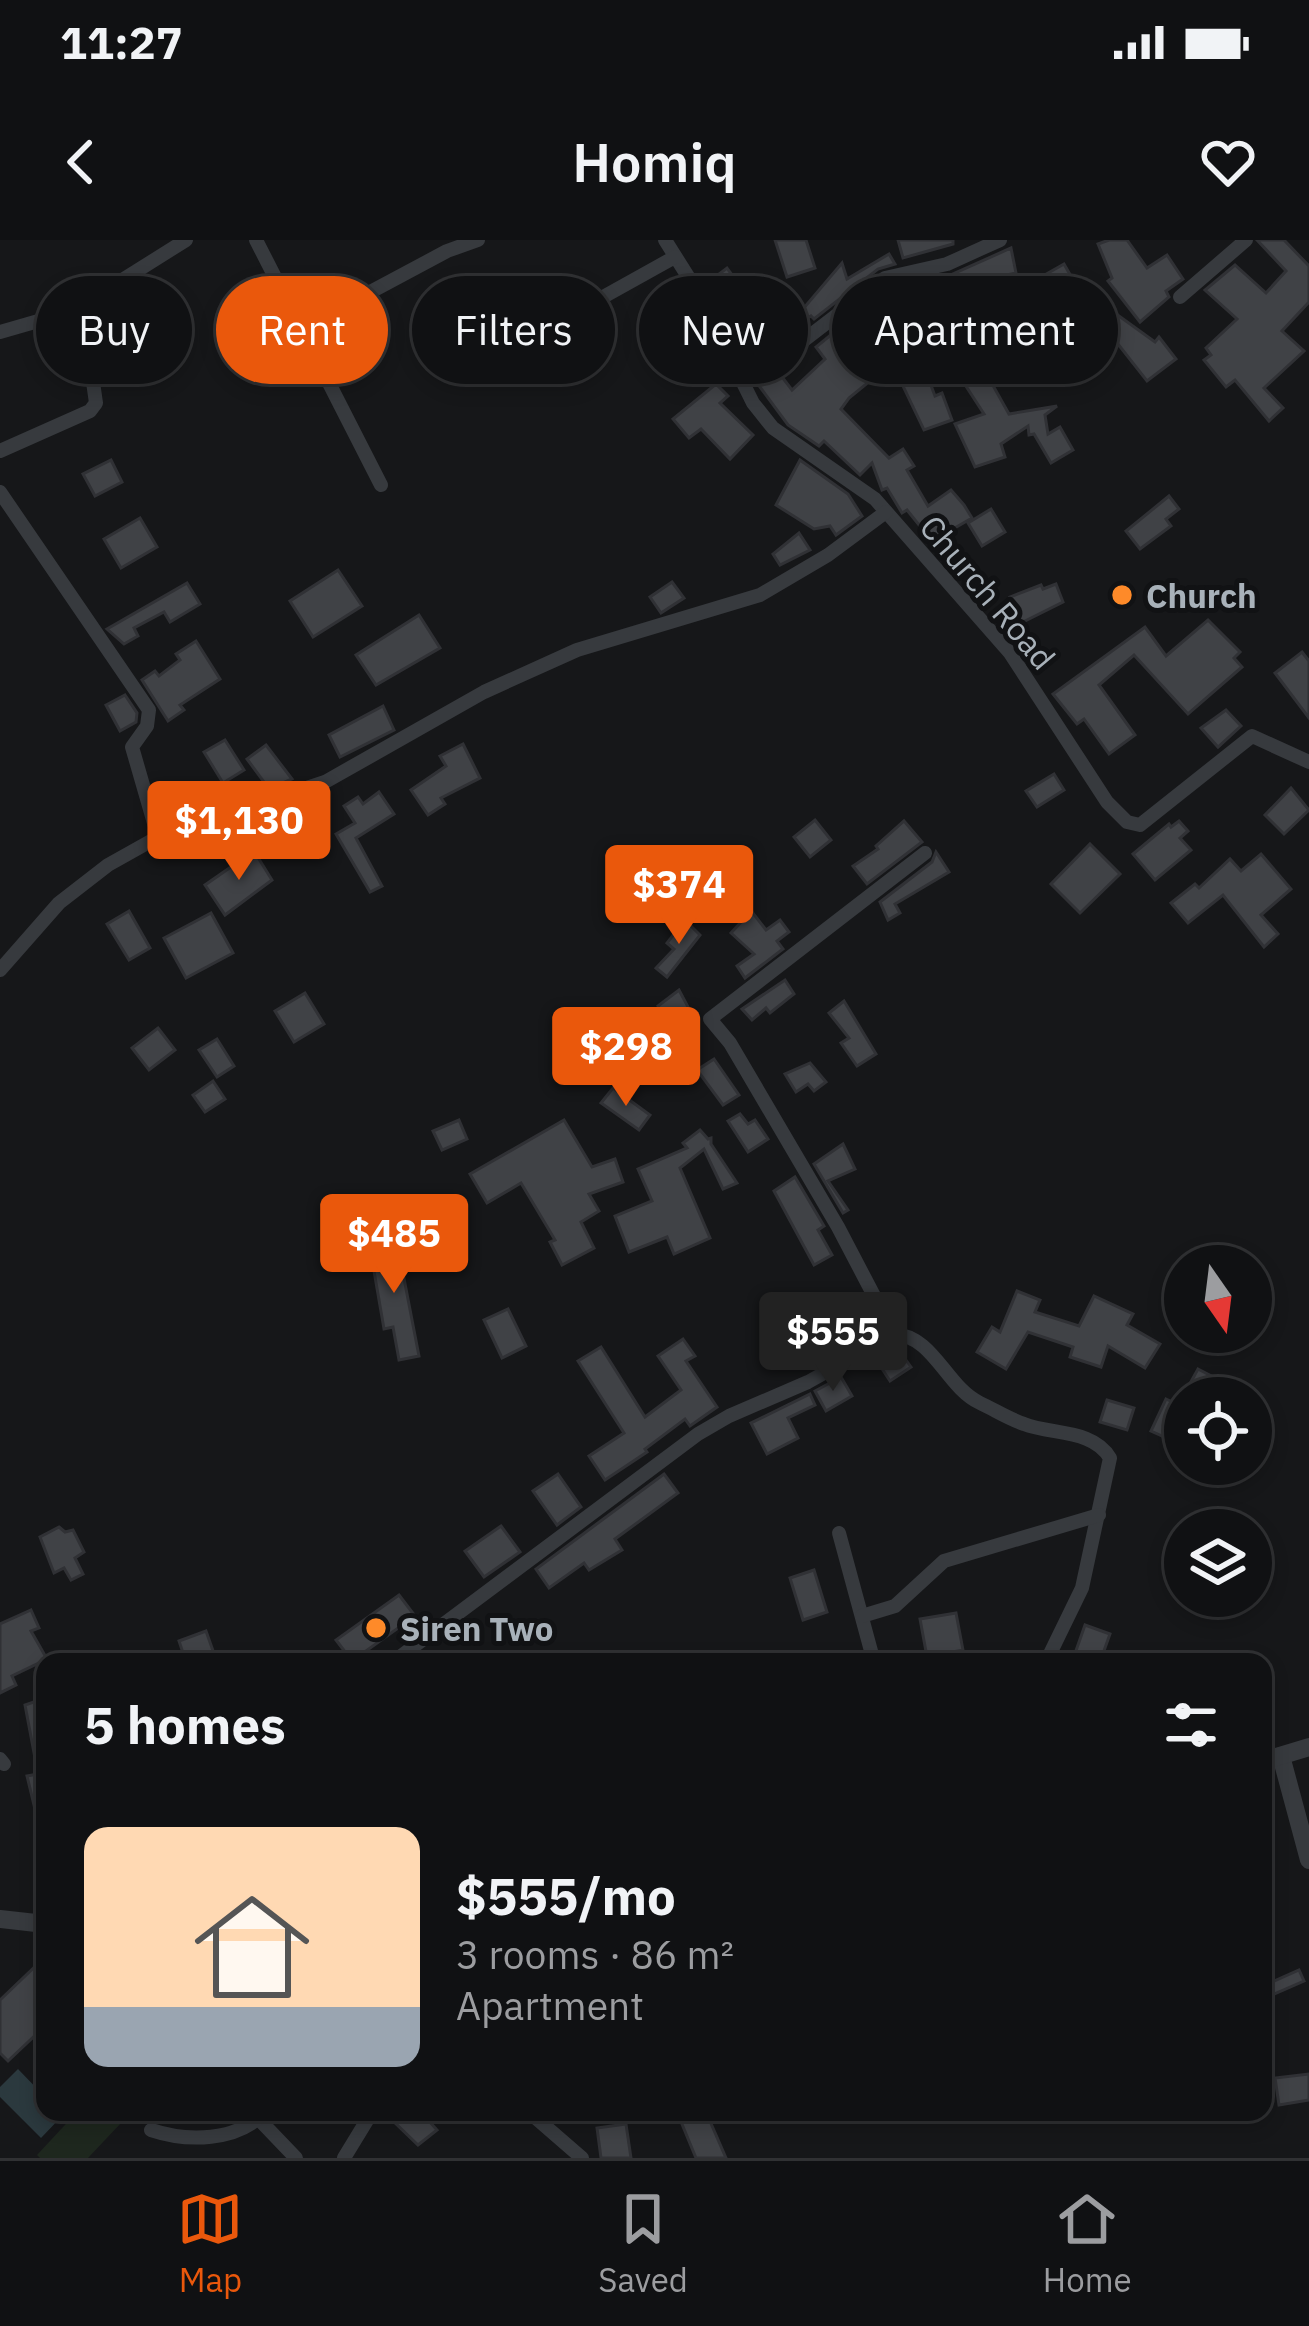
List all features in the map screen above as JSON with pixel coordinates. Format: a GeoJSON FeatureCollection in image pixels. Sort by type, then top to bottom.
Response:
{"type":"FeatureCollection","features":[{"type":"Feature","properties":{"kind":"street"},"geometry":{"type":"LineString","coordinates":[[127,276],[186,240]]}},
{"type":"Feature","properties":{"kind":"street"},"geometry":{"type":"LineString","coordinates":[[256,240],[275,276]]}},
{"type":"Feature","properties":{"kind":"street"},"geometry":{"type":"LineString","coordinates":[[388,282],[447,250],[478,240]]}},
{"type":"Feature","properties":{"kind":"street","name":"Church Road"},"geometry":{"type":"LineString","coordinates":[[665,240],[688,276]]}},
{"type":"Feature","properties":{"kind":"street"},"geometry":{"type":"LineString","coordinates":[[808,336],[885,278],[947,264],[1000,240]]}},
{"type":"Feature","properties":{"kind":"street"},"geometry":{"type":"LineString","coordinates":[[1180,298],[1246,240]]}},
{"type":"Feature","properties":{"kind":"street"},"geometry":{"type":"LineString","coordinates":[[615,290],[675,256]]}},
{"type":"Feature","properties":{"kind":"street"},"geometry":{"type":"LineString","coordinates":[[0,332],[36,322]]}},
{"type":"Feature","properties":{"kind":"street"},"geometry":{"type":"LineString","coordinates":[[0,451],[90,410],[96,403],[96,384]]}},
{"type":"Feature","properties":{"kind":"street"},"geometry":{"type":"LineString","coordinates":[[331,384],[381,485]]}},
{"type":"Feature","properties":{"kind":"street","name":"Church Road"},"geometry":{"type":"LineString","coordinates":[[745,384],[773,428],[853,481],[886,512],[1010,653],[1107,802],[1127,822],[1140,825],[1252,736],[1309,762]]}},
{"type":"Feature","properties":{"kind":"street"},"geometry":{"type":"LineString","coordinates":[[0,492],[149,710],[147,726],[131,747],[158,837]]}},
{"type":"Feature","properties":{"kind":"street"},"geometry":{"type":"LineString","coordinates":[[3,962],[59,903],[108,866],[158,837],[325,782],[484,692],[577,650],[760,595],[828,555],[886,512]]}},
{"type":"Feature","properties":{"kind":"street"},"geometry":{"type":"LineString","coordinates":[[894,1334],[838,1227],[730,1043],[710,1019],[925,853]]}},
{"type":"Feature","properties":{"kind":"street"},"geometry":{"type":"LineString","coordinates":[[405,1653],[698,1434],[808,1382],[894,1334],[918,1339],[967,1396],[1025,1425],[1089,1439],[1104,1446],[1110,1458],[1082,1588],[1050,1653]]}},
{"type":"Feature","properties":{"kind":"street"},"geometry":{"type":"LineString","coordinates":[[862,1616],[895,1606],[944,1561],[1099,1515]]}},
{"type":"Feature","properties":{"kind":"street"},"geometry":{"type":"LineString","coordinates":[[839,1533],[872,1653]]}},
{"type":"Feature","properties":{"kind":"street"},"geometry":{"type":"LineString","coordinates":[[1309,1747],[1272,1759],[1309,1861]]}},
{"type":"Feature","properties":{"kind":"street"},"geometry":{"type":"LineString","coordinates":[[0,1919],[36,1923]]}},
{"type":"Feature","properties":{"kind":"street"},"geometry":{"type":"LineString","coordinates":[[151,2130],[172,2137],[202,2138],[222,2135],[247,2121]]}},
{"type":"Feature","properties":{"kind":"street"},"geometry":{"type":"LineString","coordinates":[[265,2121],[296,2158]]}},
{"type":"Feature","properties":{"kind":"street"},"geometry":{"type":"LineString","coordinates":[[344,2158],[367,2121]]}},
{"type":"Feature","properties":{"kind":"street"},"geometry":{"type":"LineString","coordinates":[[539,2121],[582,2158]]}},
{"type":"Feature","properties":{"kind":"shaded area"},"geometry":{"type":"Polygon","coordinates":[[[18,2069],[36,2088],[36,2121],[57,2121],[41,2138],[0,2097],[0,2087],[18,2069]]]}},
{"type":"Feature","properties":{"kind":"shaded area"},"geometry":{"type":"Polygon","coordinates":[[[69,2121],[121,2123],[88,2158],[37,2155],[69,2121]]]}},
{"type":"Feature","properties":{"kind":"building"},"geometry":{"type":"Polygon","coordinates":[[[775,240],[806,240],[815,268],[787,276],[775,240]]]}},
{"type":"Feature","properties":{"kind":"building"},"geometry":{"type":"Polygon","coordinates":[[[898,240],[953,240],[953,244],[903,258],[898,240]]]}},
{"type":"Feature","properties":{"kind":"building"},"geometry":{"type":"Polygon","coordinates":[[[1127,240],[1147,268],[1167,255],[1183,279],[1140,322],[1118,294],[1118,276],[1111,276],[1098,244],[1127,240]]]}},
{"type":"Feature","properties":{"kind":"building"},"geometry":{"type":"Polygon","coordinates":[[[1257,240],[1284,240],[1309,266],[1309,302],[1282,331],[1304,351],[1264,388],[1283,408],[1269,421],[1235,380],[1226,387],[1204,360],[1211,355],[1206,348],[1237,319],[1205,290],[1235,265],[1266,293],[1286,271],[1257,240]]]}},
{"type":"Feature","properties":{"kind":"building"},"geometry":{"type":"Polygon","coordinates":[[[1011,248],[1016,273],[948,276],[1011,248]]]}},
{"type":"Feature","properties":{"kind":"building"},"geometry":{"type":"Polygon","coordinates":[[[889,254],[895,264],[869,276],[852,276],[889,254]]]}},
{"type":"Feature","properties":{"kind":"building"},"geometry":{"type":"Polygon","coordinates":[[[842,263],[846,276],[832,276],[832,305],[814,319],[808,318],[808,303],[842,263]]]}},
{"type":"Feature","properties":{"kind":"building"},"geometry":{"type":"Polygon","coordinates":[[[1064,264],[1071,276],[1043,276],[1064,264]]]}},
{"type":"Feature","properties":{"kind":"building"},"geometry":{"type":"Polygon","coordinates":[[[1118,315],[1155,342],[1159,337],[1176,359],[1147,381],[1118,344],[1118,315]]]}},
{"type":"Feature","properties":{"kind":"building"},"geometry":{"type":"Polygon","coordinates":[[[832,334],[832,384],[866,384],[841,409],[889,458],[903,449],[914,466],[907,470],[928,506],[951,490],[972,518],[934,540],[923,522],[919,525],[907,510],[902,513],[887,488],[882,490],[872,463],[860,475],[824,441],[819,446],[788,425],[758,384],[787,384],[792,390],[808,384],[808,375],[825,359],[816,347],[832,334]]]}},
{"type":"Feature","properties":{"kind":"building"},"geometry":{"type":"Polygon","coordinates":[[[716,384],[728,396],[720,403],[753,435],[730,459],[701,429],[689,438],[673,419],[716,384]]]}},
{"type":"Feature","properties":{"kind":"building"},"geometry":{"type":"Polygon","coordinates":[[[902,384],[931,384],[935,396],[942,393],[952,420],[924,430],[902,384]]]}},
{"type":"Feature","properties":{"kind":"building"},"geometry":{"type":"Polygon","coordinates":[[[964,384],[992,384],[1009,414],[1057,406],[1045,415],[1048,434],[1060,427],[1073,450],[1051,463],[1034,434],[1029,435],[1028,426],[1001,444],[1005,457],[975,467],[955,424],[984,414],[964,384]]]}},
{"type":"Feature","properties":{"kind":"building"},"geometry":{"type":"Polygon","coordinates":[[[111,460],[122,482],[95,496],[83,474],[111,460]]]}},
{"type":"Feature","properties":{"kind":"building"},"geometry":{"type":"Polygon","coordinates":[[[800,460],[848,494],[862,516],[836,535],[830,526],[814,529],[776,505],[800,460]]]}},
{"type":"Feature","properties":{"kind":"building"},"geometry":{"type":"Polygon","coordinates":[[[1169,496],[1179,509],[1166,519],[1171,526],[1140,549],[1126,531],[1169,496]]]}},
{"type":"Feature","properties":{"kind":"building"},"geometry":{"type":"Polygon","coordinates":[[[991,509],[1005,532],[982,546],[968,523],[991,509]]]}},
{"type":"Feature","properties":{"kind":"building"},"geometry":{"type":"Polygon","coordinates":[[[140,518],[157,547],[121,568],[104,539],[140,518]]]}},
{"type":"Feature","properties":{"kind":"building"},"geometry":{"type":"Polygon","coordinates":[[[799,533],[810,550],[780,565],[773,554],[799,533]]]}},
{"type":"Feature","properties":{"kind":"building"},"geometry":{"type":"Polygon","coordinates":[[[338,570],[362,606],[313,637],[290,601],[338,570]]]}},
{"type":"Feature","properties":{"kind":"building"},"geometry":{"type":"Polygon","coordinates":[[[672,582],[684,598],[661,613],[650,597],[672,582]]]}},
{"type":"Feature","properties":{"kind":"building"},"geometry":{"type":"Polygon","coordinates":[[[187,583],[200,604],[170,622],[164,612],[134,628],[138,636],[124,644],[107,629],[187,583]]]}},
{"type":"Feature","properties":{"kind":"building"},"geometry":{"type":"Polygon","coordinates":[[[1056,584],[1063,602],[1021,623],[1010,597],[1056,584]]]}},
{"type":"Feature","properties":{"kind":"building"},"geometry":{"type":"Polygon","coordinates":[[[419,615],[440,648],[376,685],[356,655],[419,615]]]}},
{"type":"Feature","properties":{"kind":"building"},"geometry":{"type":"Polygon","coordinates":[[[1208,620],[1240,652],[1234,658],[1242,667],[1188,714],[1134,655],[1099,685],[1135,735],[1109,754],[1084,719],[1077,724],[1053,694],[1145,627],[1166,656],[1208,620]]]}},
{"type":"Feature","properties":{"kind":"building"},"geometry":{"type":"Polygon","coordinates":[[[196,641],[220,679],[180,705],[184,710],[168,721],[142,680],[155,671],[159,676],[180,660],[176,654],[196,641]]]}},
{"type":"Feature","properties":{"kind":"building"},"geometry":{"type":"Polygon","coordinates":[[[1302,652],[1309,661],[1309,718],[1275,673],[1302,652]]]}},
{"type":"Feature","properties":{"kind":"building"},"geometry":{"type":"Polygon","coordinates":[[[125,695],[137,713],[136,722],[120,731],[106,705],[125,695]]]}},
{"type":"Feature","properties":{"kind":"building"},"geometry":{"type":"Polygon","coordinates":[[[383,706],[394,730],[340,757],[329,735],[383,706]]]}},
{"type":"Feature","properties":{"kind":"building"},"geometry":{"type":"Polygon","coordinates":[[[1226,710],[1241,726],[1218,747],[1201,728],[1226,710]]]}},
{"type":"Feature","properties":{"kind":"building"},"geometry":{"type":"Polygon","coordinates":[[[225,740],[244,770],[223,783],[204,752],[225,740]]]}},
{"type":"Feature","properties":{"kind":"building"},"geometry":{"type":"Polygon","coordinates":[[[463,744],[480,778],[441,798],[445,804],[428,815],[411,790],[446,766],[440,756],[463,744]]]}},
{"type":"Feature","properties":{"kind":"building"},"geometry":{"type":"Polygon","coordinates":[[[266,745],[292,779],[269,789],[247,759],[266,745]]]}},
{"type":"Feature","properties":{"kind":"building"},"geometry":{"type":"Polygon","coordinates":[[[1054,774],[1064,790],[1037,807],[1026,791],[1054,774]]]}},
{"type":"Feature","properties":{"kind":"building"},"geometry":{"type":"Polygon","coordinates":[[[1291,788],[1309,810],[1284,834],[1265,815],[1291,788]]]}},
{"type":"Feature","properties":{"kind":"building"},"geometry":{"type":"Polygon","coordinates":[[[379,792],[394,814],[356,838],[382,886],[370,892],[336,834],[355,823],[344,806],[358,797],[363,804],[379,792]]]}},
{"type":"Feature","properties":{"kind":"building"},"geometry":{"type":"Polygon","coordinates":[[[815,820],[831,840],[810,857],[794,837],[815,820]]]}},
{"type":"Feature","properties":{"kind":"building"},"geometry":{"type":"Polygon","coordinates":[[[904,821],[922,842],[867,884],[853,866],[878,849],[904,821]]]}},
{"type":"Feature","properties":{"kind":"building"},"geometry":{"type":"Polygon","coordinates":[[[1179,821],[1188,831],[1180,838],[1191,850],[1155,880],[1133,854],[1179,821]]]}},
{"type":"Feature","properties":{"kind":"building"},"geometry":{"type":"Polygon","coordinates":[[[1090,844],[1120,874],[1080,913],[1051,884],[1090,844]]]}},
{"type":"Feature","properties":{"kind":"building"},"geometry":{"type":"Polygon","coordinates":[[[254,851],[272,880],[225,915],[205,885],[254,851]]]}},
{"type":"Feature","properties":{"kind":"building"},"geometry":{"type":"Polygon","coordinates":[[[936,852],[949,872],[895,904],[900,913],[888,920],[880,902],[932,862],[936,852]]]}},
{"type":"Feature","properties":{"kind":"building"},"geometry":{"type":"Polygon","coordinates":[[[1261,854],[1291,889],[1261,915],[1278,934],[1264,947],[1223,895],[1188,923],[1171,903],[1195,884],[1199,888],[1230,859],[1241,871],[1261,854]]]}},
{"type":"Feature","properties":{"kind":"building"},"geometry":{"type":"Polygon","coordinates":[[[749,908],[766,930],[780,920],[789,932],[777,941],[783,949],[745,978],[737,966],[754,954],[731,933],[742,921],[738,917],[749,908]]]}},
{"type":"Feature","properties":{"kind":"building"},"geometry":{"type":"Polygon","coordinates":[[[129,911],[150,948],[129,960],[107,924],[129,911]]]}},
{"type":"Feature","properties":{"kind":"building"},"geometry":{"type":"Polygon","coordinates":[[[211,913],[233,953],[186,978],[164,938],[211,913]]]}},
{"type":"Feature","properties":{"kind":"building"},"geometry":{"type":"Polygon","coordinates":[[[685,920],[700,935],[667,977],[656,968],[674,949],[667,943],[685,920]]]}},
{"type":"Feature","properties":{"kind":"building"},"geometry":{"type":"Polygon","coordinates":[[[785,980],[794,994],[770,1013],[766,1008],[752,1020],[742,1009],[785,980]]]}},
{"type":"Feature","properties":{"kind":"building"},"geometry":{"type":"Polygon","coordinates":[[[679,990],[696,1022],[674,1035],[658,1006],[679,990]]]}},
{"type":"Feature","properties":{"kind":"building"},"geometry":{"type":"Polygon","coordinates":[[[305,993],[324,1024],[294,1042],[275,1011],[305,993]]]}},
{"type":"Feature","properties":{"kind":"building"},"geometry":{"type":"Polygon","coordinates":[[[844,1001],[876,1054],[857,1066],[841,1043],[849,1038],[829,1013],[844,1001]]]}},
{"type":"Feature","properties":{"kind":"building"},"geometry":{"type":"Polygon","coordinates":[[[158,1028],[175,1050],[149,1070],[132,1048],[158,1028]]]}},
{"type":"Feature","properties":{"kind":"building"},"geometry":{"type":"Polygon","coordinates":[[[217,1039],[234,1066],[217,1077],[199,1050],[217,1039]]]}},
{"type":"Feature","properties":{"kind":"building"},"geometry":{"type":"Polygon","coordinates":[[[714,1059],[739,1095],[723,1105],[697,1070],[714,1059]]]}},
{"type":"Feature","properties":{"kind":"building"},"geometry":{"type":"Polygon","coordinates":[[[810,1063],[826,1082],[814,1091],[808,1084],[796,1092],[785,1074],[810,1063]]]}},
{"type":"Feature","properties":{"kind":"building"},"geometry":{"type":"Polygon","coordinates":[[[213,1081],[225,1099],[205,1112],[193,1095],[213,1081]]]}},
{"type":"Feature","properties":{"kind":"building"},"geometry":{"type":"Polygon","coordinates":[[[613,1088],[650,1115],[639,1130],[601,1103],[613,1088]]]}},
{"type":"Feature","properties":{"kind":"building"},"geometry":{"type":"Polygon","coordinates":[[[740,1114],[748,1124],[755,1120],[768,1139],[748,1152],[728,1121],[740,1114]]]}},
{"type":"Feature","properties":{"kind":"building"},"geometry":{"type":"Polygon","coordinates":[[[459,1120],[467,1139],[442,1150],[433,1131],[459,1120]]]}},
{"type":"Feature","properties":{"kind":"building"},"geometry":{"type":"Polygon","coordinates":[[[564,1120],[592,1167],[615,1159],[623,1182],[589,1194],[599,1211],[581,1222],[594,1248],[562,1265],[550,1242],[555,1240],[521,1183],[487,1203],[470,1174],[564,1120]]]}},
{"type":"Feature","properties":{"kind":"building"},"geometry":{"type":"Polygon","coordinates":[[[700,1130],[711,1138],[737,1183],[723,1189],[704,1149],[680,1168],[710,1238],[674,1254],[667,1237],[629,1252],[615,1216],[652,1201],[638,1169],[687,1148],[683,1143],[700,1130]]]}},
{"type":"Feature","properties":{"kind":"building"},"geometry":{"type":"Polygon","coordinates":[[[843,1144],[855,1169],[828,1181],[848,1210],[843,1213],[814,1164],[843,1144]]]}},
{"type":"Feature","properties":{"kind":"building"},"geometry":{"type":"Polygon","coordinates":[[[795,1177],[824,1226],[818,1230],[832,1255],[814,1265],[774,1191],[795,1177]]]}},
{"type":"Feature","properties":{"kind":"building"},"geometry":{"type":"Polygon","coordinates":[[[396,1237],[419,1356],[399,1360],[393,1327],[384,1329],[369,1242],[396,1237]]]}},
{"type":"Feature","properties":{"kind":"building"},"geometry":{"type":"Polygon","coordinates":[[[1017,1291],[1040,1300],[1035,1312],[1079,1326],[1094,1296],[1133,1314],[1127,1325],[1160,1344],[1145,1368],[1108,1346],[1101,1367],[1070,1357],[1073,1347],[1028,1332],[1006,1369],[977,1352],[992,1327],[1000,1332],[1017,1291]]]}},
{"type":"Feature","properties":{"kind":"building"},"geometry":{"type":"Polygon","coordinates":[[[508,1309],[526,1346],[502,1358],[484,1320],[508,1309]]]}},
{"type":"Feature","properties":{"kind":"building"},"geometry":{"type":"Polygon","coordinates":[[[856,1320],[865,1337],[842,1350],[833,1332],[856,1320]]]}},
{"type":"Feature","properties":{"kind":"building"},"geometry":{"type":"Polygon","coordinates":[[[683,1339],[695,1356],[686,1361],[717,1407],[690,1426],[685,1419],[605,1480],[589,1456],[624,1433],[578,1361],[601,1347],[645,1417],[681,1390],[658,1356],[683,1339]]]}},
{"type":"Feature","properties":{"kind":"building"},"geometry":{"type":"Polygon","coordinates":[[[896,1346],[911,1367],[890,1381],[875,1358],[896,1346]]]}},
{"type":"Feature","properties":{"kind":"building"},"geometry":{"type":"Polygon","coordinates":[[[841,1377],[852,1396],[826,1411],[815,1391],[841,1377]]]}},
{"type":"Feature","properties":{"kind":"building"},"geometry":{"type":"Polygon","coordinates":[[[810,1394],[815,1405],[788,1418],[798,1438],[767,1454],[751,1423],[810,1394]]]}},
{"type":"Feature","properties":{"kind":"building"},"geometry":{"type":"Polygon","coordinates":[[[1107,1400],[1134,1408],[1127,1430],[1100,1422],[1107,1400]]]}},
{"type":"Feature","properties":{"kind":"building"},"geometry":{"type":"Polygon","coordinates":[[[1164,1403],[1164,1437],[1151,1431],[1164,1403]]]}},
{"type":"Feature","properties":{"kind":"building"},"geometry":{"type":"Polygon","coordinates":[[[558,1474],[581,1507],[557,1525],[533,1491],[558,1474]]]}},
{"type":"Feature","properties":{"kind":"building"},"geometry":{"type":"Polygon","coordinates":[[[664,1474],[678,1493],[615,1539],[622,1550],[589,1570],[584,1563],[549,1588],[536,1569],[664,1474]]]}},
{"type":"Feature","properties":{"kind":"building"},"geometry":{"type":"Polygon","coordinates":[[[501,1526],[520,1552],[484,1577],[465,1551],[501,1526]]]}},
{"type":"Feature","properties":{"kind":"building"},"geometry":{"type":"Polygon","coordinates":[[[59,1527],[65,1532],[73,1530],[84,1552],[75,1558],[83,1574],[71,1580],[64,1568],[54,1573],[40,1537],[59,1527]]]}},
{"type":"Feature","properties":{"kind":"building"},"geometry":{"type":"Polygon","coordinates":[[[814,1570],[827,1612],[803,1620],[790,1578],[814,1570]]]}},
{"type":"Feature","properties":{"kind":"building","name":"Siren Two"},"geometry":{"type":"Polygon","coordinates":[[[399,1595],[415,1616],[363,1653],[346,1653],[336,1640],[399,1595]]]}},
{"type":"Feature","properties":{"kind":"building"},"geometry":{"type":"Polygon","coordinates":[[[31,1610],[39,1628],[31,1631],[44,1653],[36,1653],[36,1664],[12,1676],[16,1685],[0,1693],[0,1624],[31,1610]]]}},
{"type":"Feature","properties":{"kind":"building"},"geometry":{"type":"Polygon","coordinates":[[[956,1613],[963,1650],[926,1653],[920,1619],[956,1613]]]}},
{"type":"Feature","properties":{"kind":"building"},"geometry":{"type":"Polygon","coordinates":[[[1085,1625],[1110,1634],[1103,1653],[1075,1653],[1085,1625]]]}},
{"type":"Feature","properties":{"kind":"building"},"geometry":{"type":"Polygon","coordinates":[[[206,1631],[214,1653],[183,1653],[179,1641],[206,1631]]]}},
{"type":"Feature","properties":{"kind":"building"},"geometry":{"type":"Polygon","coordinates":[[[36,1701],[36,1763],[25,1705],[36,1701]]]}},
{"type":"Feature","properties":{"kind":"building"},"geometry":{"type":"Polygon","coordinates":[[[36,1774],[36,1813],[27,1776],[36,1774]]]}},
{"type":"Feature","properties":{"kind":"building"},"geometry":{"type":"Polygon","coordinates":[[[36,1966],[36,2035],[8,2061],[0,2053],[0,2000],[36,1966]]]}},
{"type":"Feature","properties":{"kind":"building"},"geometry":{"type":"Polygon","coordinates":[[[1299,1970],[1304,1981],[1272,1995],[1272,1977],[1274,1981],[1299,1970]]]}},
{"type":"Feature","properties":{"kind":"building"},"geometry":{"type":"Polygon","coordinates":[[[1309,2074],[1309,2100],[1279,2105],[1275,2078],[1309,2074]]]}},
{"type":"Feature","properties":{"kind":"building"},"geometry":{"type":"Polygon","coordinates":[[[393,2121],[429,2121],[437,2130],[418,2145],[393,2121]]]}},
{"type":"Feature","properties":{"kind":"building"},"geometry":{"type":"Polygon","coordinates":[[[681,2121],[710,2121],[726,2158],[696,2158],[681,2121]]]}},
{"type":"Feature","properties":{"kind":"building"},"geometry":{"type":"Polygon","coordinates":[[[626,2124],[631,2158],[601,2158],[597,2128],[626,2124]]]}},
{"type":"Feature","properties":{"kind":"place","name":"Church"},"geometry":{"type":"Point","coordinates":[1122,595]}},
{"type":"Feature","properties":{"kind":"place","name":"Siren Two"},"geometry":{"type":"Point","coordinates":[376,1628]}}]}
